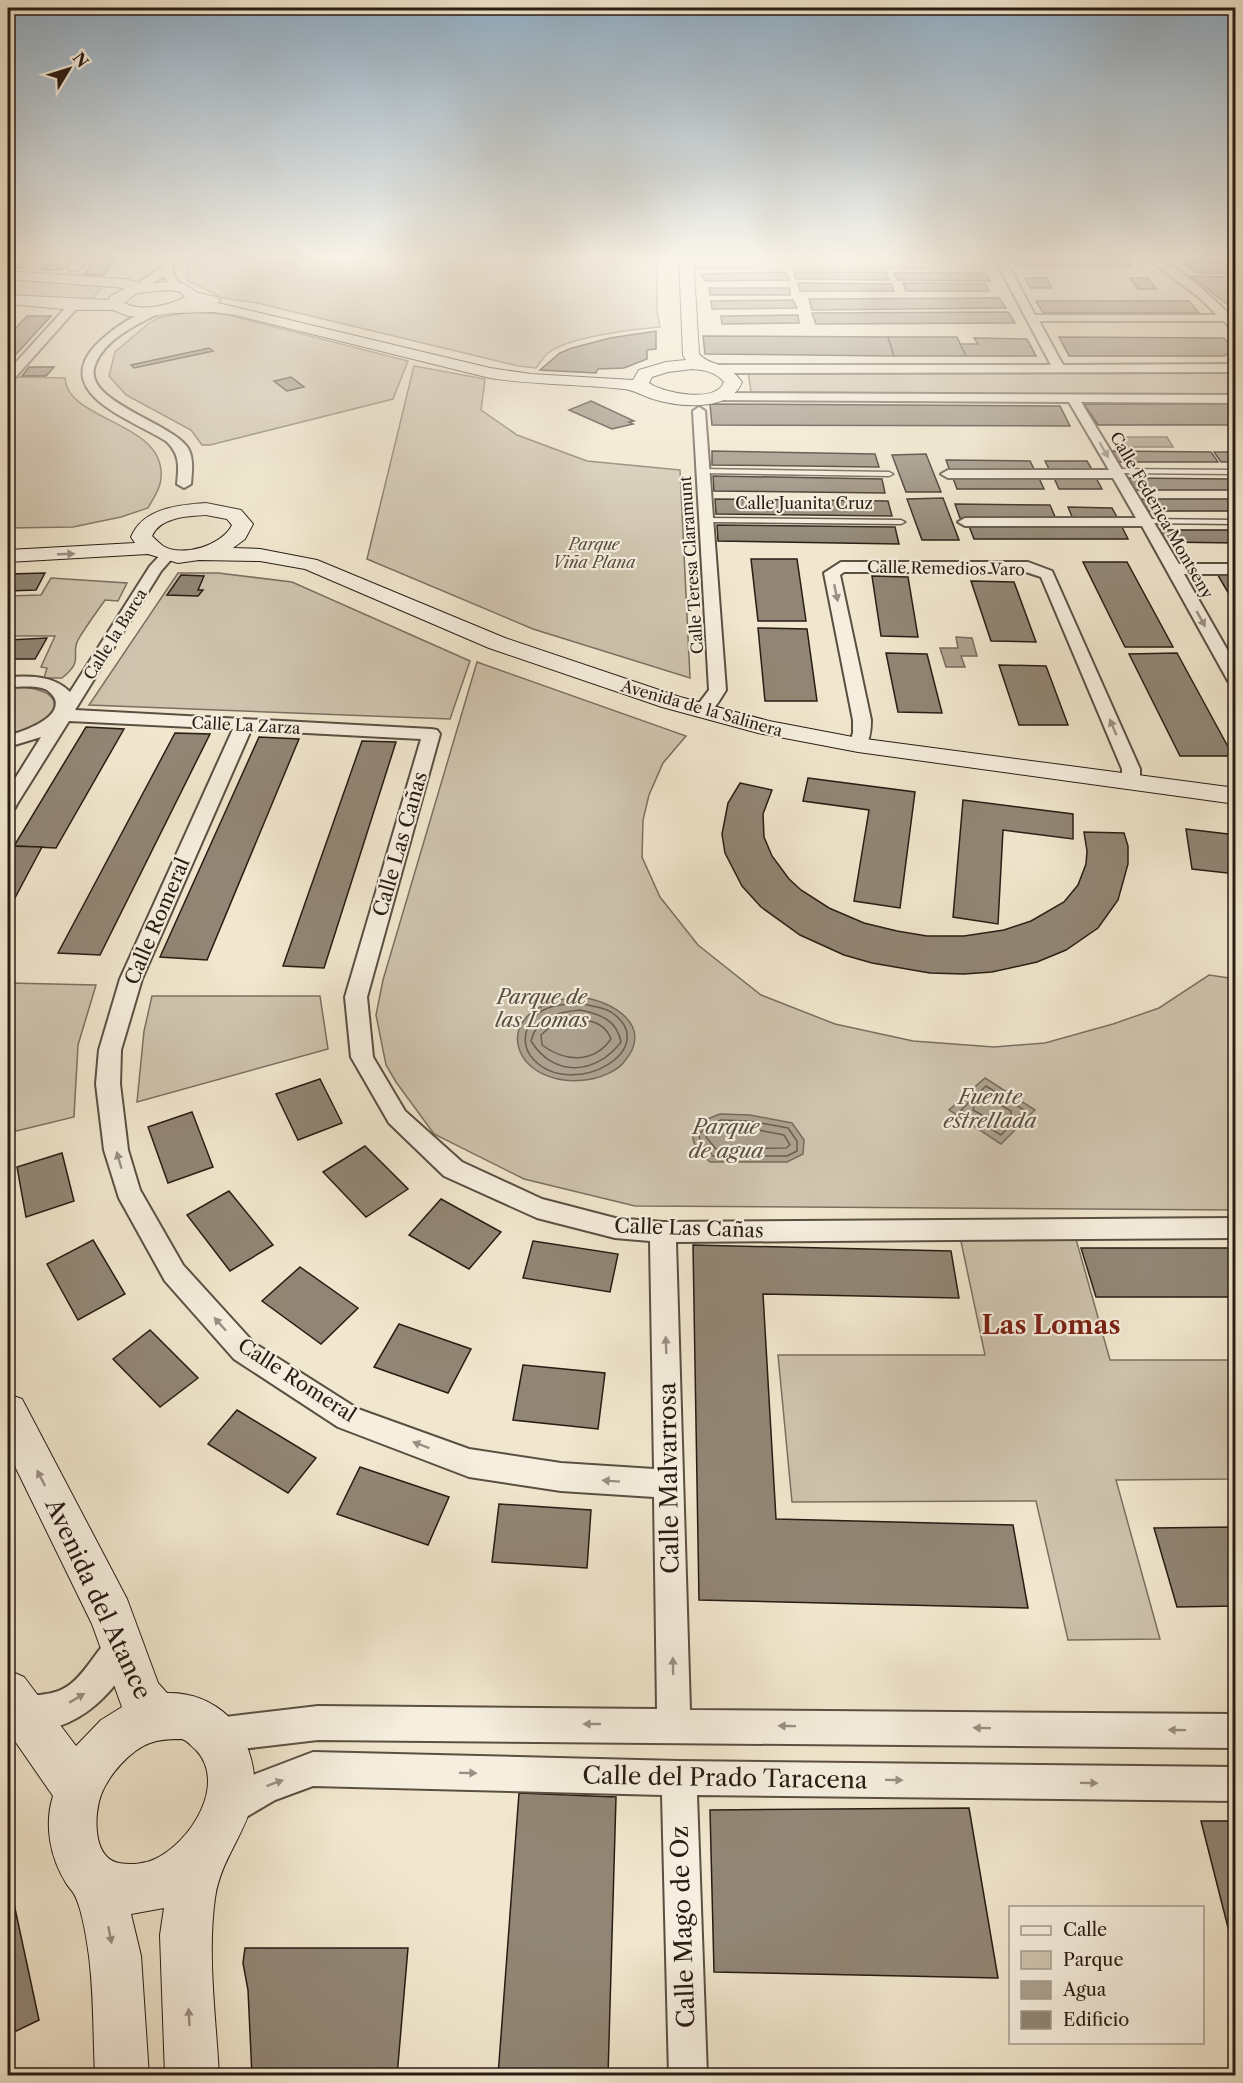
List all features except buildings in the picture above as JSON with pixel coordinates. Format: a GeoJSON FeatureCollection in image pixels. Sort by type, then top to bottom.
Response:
{"type":"FeatureCollection","features":[{"type":"Feature","properties":{"kind":"street"},"geometry":{"type":"LineString","coordinates":[[8,378],[30,353]]}},
{"type":"Feature","properties":{"kind":"street"},"geometry":{"type":"LineString","coordinates":[[94,353],[86,364],[87,381],[97,394],[179,446],[186,464],[184,484],[189,498],[206,509]]}},
{"type":"Feature","properties":{"kind":"street"},"geometry":{"type":"LineString","coordinates":[[407,353],[490,374],[531,379],[643,380],[672,365],[699,364],[726,373],[733,382],[730,390],[709,402]]}},
{"type":"Feature","properties":{"kind":"street"},"geometry":{"type":"LineString","coordinates":[[436,353],[492,367],[573,376],[643,380],[655,394],[681,400],[709,402],[1236,399]]}},
{"type":"Feature","properties":{"kind":"street"},"geometry":{"type":"LineString","coordinates":[[672,365],[678,353]]}},
{"type":"Feature","properties":{"kind":"street"},"geometry":{"type":"LineString","coordinates":[[692,353],[699,364]]}},
{"type":"Feature","properties":{"kind":"street"},"geometry":{"type":"LineString","coordinates":[[1051,353],[1058,367]]}},
{"type":"Feature","properties":{"kind":"street"},"geometry":{"type":"LineString","coordinates":[[718,369],[1236,368]]}},
{"type":"Feature","properties":{"kind":"street","name":"Calle Federica Montseny"},"geometry":{"type":"LineString","coordinates":[[1074,400],[1174,569],[1236,681]]}},
{"type":"Feature","properties":{"kind":"street","name":"Calle Teresa Claramunt"},"geometry":{"type":"LineString","coordinates":[[702,711],[718,690],[702,471],[709,402]]}},
{"type":"Feature","properties":{"kind":"street"},"geometry":{"type":"LineString","coordinates":[[948,474],[1117,473]]}},
{"type":"Feature","properties":{"kind":"street"},"geometry":{"type":"LineString","coordinates":[[161,551],[141,537],[142,532],[157,520],[184,484]]}},
{"type":"Feature","properties":{"kind":"street"},"geometry":{"type":"LineString","coordinates":[[8,537],[100,535],[182,511],[206,509],[225,512],[241,520],[242,532],[234,541],[217,550],[199,554]]}},
{"type":"Feature","properties":{"kind":"street"},"geometry":{"type":"LineString","coordinates":[[965,522],[1146,522]]}},
{"type":"Feature","properties":{"kind":"street","name":"Avenida de la Salinera"},"geometry":{"type":"LineString","coordinates":[[234,541],[240,548],[260,555],[310,564],[479,636],[702,711],[767,728],[858,745],[1236,796]]}},
{"type":"Feature","properties":{"kind":"street","name":"Avenida de la Salinera"},"geometry":{"type":"LineString","coordinates":[[8,556],[161,551],[260,555]]}},
{"type":"Feature","properties":{"kind":"street","name":"Calle la Barca"},"geometry":{"type":"LineString","coordinates":[[8,804],[155,569],[161,551]]}},
{"type":"Feature","properties":{"kind":"street","name":"Calle Remedios Varo"},"geometry":{"type":"LineString","coordinates":[[858,745],[862,733],[862,720],[832,573],[842,567],[1028,567],[1047,574],[1131,769],[1131,782]]}},
{"type":"Feature","properties":{"kind":"street"},"geometry":{"type":"LineString","coordinates":[[1174,569],[1236,569]]}},
{"type":"Feature","properties":{"kind":"street"},"geometry":{"type":"LineString","coordinates":[[8,682],[39,682],[53,687],[74,681],[92,672]]}},
{"type":"Feature","properties":{"kind":"street","name":"Calle la Barca"},"geometry":{"type":"LineString","coordinates":[[14,741],[52,725],[62,715],[66,704],[63,694],[53,687]]}},
{"type":"Feature","properties":{"kind":"street","name":"Calle La Zarza"},"geometry":{"type":"LineString","coordinates":[[62,715],[431,734]]}},
{"type":"Feature","properties":{"kind":"street","name":"Calle Romeral"},"geometry":{"type":"LineString","coordinates":[[244,725],[131,979],[110,1050],[108,1084],[116,1150],[128,1191],[174,1273],[244,1351],[348,1418],[470,1463],[561,1477],[670,1484]]}},
{"type":"Feature","properties":{"kind":"street","name":"Calle Las Cañas"},"geometry":{"type":"LineString","coordinates":[[431,734],[356,997],[362,1057],[397,1117],[453,1169],[537,1208],[615,1228],[663,1232],[1236,1228]]}},
{"type":"Feature","properties":{"kind":"street"},"geometry":{"type":"LineString","coordinates":[[14,741],[32,745],[39,754]]}},
{"type":"Feature","properties":{"kind":"street","name":"Calle Malvarrosa"},"geometry":{"type":"LineString","coordinates":[[663,1232],[674,1725]]}},
{"type":"Feature","properties":{"kind":"street","name":"Avenida del Atance"},"geometry":{"type":"LineString","coordinates":[[8,1412],[111,1615],[141,1698],[160,1717]]}},
{"type":"Feature","properties":{"kind":"street"},"geometry":{"type":"LineString","coordinates":[[15,1703],[60,1708],[82,1696],[102,1679],[122,1646]]}},
{"type":"Feature","properties":{"kind":"street"},"geometry":{"type":"LineString","coordinates":[[15,1703],[63,1767],[77,1792]]}},
{"type":"Feature","properties":{"kind":"street"},"geometry":{"type":"LineString","coordinates":[[192,2076],[186,1935],[190,1896],[201,1856],[225,1812],[232,1784],[228,1757],[216,1735],[201,1722],[182,1716],[160,1717],[133,1726],[109,1746],[92,1765],[77,1792],[71,1836],[81,1863],[95,1879],[114,1888],[139,1890],[182,1874],[201,1856]]}},
{"type":"Feature","properties":{"kind":"street"},"geometry":{"type":"LineString","coordinates":[[216,1735],[318,1723],[1236,1731]]}},
{"type":"Feature","properties":{"kind":"street","name":"Calle del Prado Taracena"},"geometry":{"type":"LineString","coordinates":[[225,1812],[265,1787],[313,1769],[679,1778],[1236,1784]]}},
{"type":"Feature","properties":{"kind":"street","name":"Calle Mago de Oz"},"geometry":{"type":"LineString","coordinates":[[679,1778],[688,2076]]}},
{"type":"Feature","properties":{"kind":"street"},"geometry":{"type":"LineString","coordinates":[[95,1879],[115,1956],[122,2076]]}},
{"type":"Feature","properties":{"kind":"lane"},"geometry":{"type":"LineString","coordinates":[[702,471],[889,474]]}},
{"type":"Feature","properties":{"kind":"lane"},"geometry":{"type":"LineString","coordinates":[[1117,473],[1236,472]]}},
{"type":"Feature","properties":{"kind":"lane","name":"Calle Juanita Cruz"},"geometry":{"type":"LineString","coordinates":[[706,520],[901,522]]}},
{"type":"Feature","properties":{"kind":"lane"},"geometry":{"type":"LineString","coordinates":[[1146,522],[1236,522]]}},
{"type":"Feature","properties":{"kind":"green space"},"geometry":{"type":"Polygon","coordinates":[[[115,353],[377,353],[408,361],[393,399],[210,445],[202,445],[191,430],[126,395],[109,376],[115,353]]]}},
{"type":"Feature","properties":{"kind":"green space"},"geometry":{"type":"Polygon","coordinates":[[[465,353],[548,353],[536,368],[465,353]]]}},
{"type":"Feature","properties":{"kind":"green space","name":"Parque Viña Plana"},"geometry":{"type":"Polygon","coordinates":[[[414,366],[485,379],[481,410],[517,435],[587,461],[680,470],[690,678],[533,629],[367,559],[414,366]]]}},
{"type":"Feature","properties":{"kind":"green space"},"geometry":{"type":"Polygon","coordinates":[[[748,371],[1235,372],[1236,395],[751,392],[748,371]]]}},
{"type":"Feature","properties":{"kind":"green space"},"geometry":{"type":"Polygon","coordinates":[[[15,377],[65,378],[70,393],[82,404],[133,433],[148,445],[158,459],[161,482],[148,508],[121,517],[73,527],[8,528],[8,385],[15,377]]]}},
{"type":"Feature","properties":{"kind":"green space"},"geometry":{"type":"Polygon","coordinates":[[[178,573],[218,573],[292,582],[470,661],[450,719],[89,705],[178,573]]]}},
{"type":"Feature","properties":{"kind":"green space"},"geometry":{"type":"Polygon","coordinates":[[[51,578],[127,583],[118,601],[105,600],[78,640],[73,667],[62,678],[44,678],[47,668],[41,667],[55,636],[8,636],[8,596],[41,595],[51,578]]]}},
{"type":"Feature","properties":{"kind":"green space","name":"Parque de las Lomas"},"geometry":{"type":"Polygon","coordinates":[[[477,662],[686,736],[663,763],[649,795],[643,820],[642,857],[660,897],[698,945],[761,995],[835,1024],[913,1041],[994,1047],[1045,1043],[1113,1024],[1159,1008],[1209,975],[1235,979],[1235,1210],[635,1206],[524,1179],[434,1134],[386,1065],[376,1015],[383,980],[477,662]]]}},
{"type":"Feature","properties":{"kind":"green space"},"geometry":{"type":"Polygon","coordinates":[[[23,687],[41,691],[51,697],[54,704],[52,712],[34,728],[8,737],[8,688],[23,687]]]}},
{"type":"Feature","properties":{"kind":"green space"},"geometry":{"type":"Polygon","coordinates":[[[8,983],[96,985],[78,1045],[74,1117],[8,1133],[8,983]]]}},
{"type":"Feature","properties":{"kind":"green space"},"geometry":{"type":"Polygon","coordinates":[[[152,996],[320,996],[328,1049],[137,1102],[144,1031],[152,996]]]}},
{"type":"Feature","properties":{"kind":"green space"},"geometry":{"type":"Polygon","coordinates":[[[959,1232],[1074,1232],[1110,1360],[1235,1360],[1235,1479],[1116,1480],[1160,1639],[1068,1640],[1036,1501],[792,1502],[778,1355],[985,1355],[959,1232]]]}},
{"type":"Feature","properties":{"kind":"water"},"geometry":{"type":"Polygon","coordinates":[[[1121,437],[1167,437],[1173,447],[1127,447],[1121,437]]]}},
{"type":"Feature","properties":{"kind":"water"},"geometry":{"type":"Polygon","coordinates":[[[956,637],[972,638],[977,656],[961,656],[965,667],[946,667],[940,648],[958,648],[956,637]]]}},
{"type":"Feature","properties":{"kind":"water"},"geometry":{"type":"Polygon","coordinates":[[[580,997],[605,1004],[626,1017],[635,1037],[632,1049],[617,1068],[596,1078],[564,1080],[542,1074],[527,1062],[518,1047],[519,1030],[528,1015],[549,1003],[580,997]]]}},
{"type":"Feature","properties":{"kind":"water","name":"Fuente estrellada"},"geometry":{"type":"Polygon","coordinates":[[[985,1078],[1035,1110],[1001,1144],[949,1110],[985,1078]]]}},
{"type":"Feature","properties":{"kind":"water","name":"Parque de agua"},"geometry":{"type":"Polygon","coordinates":[[[720,1114],[750,1115],[792,1123],[804,1140],[803,1154],[787,1162],[710,1162],[695,1144],[693,1130],[705,1120],[720,1114]]]}},
{"type":"Feature","properties":{"kind":"district","name":"Las Lomas"},"geometry":{"type":"Point","coordinates":[1051,1325]}}]}
